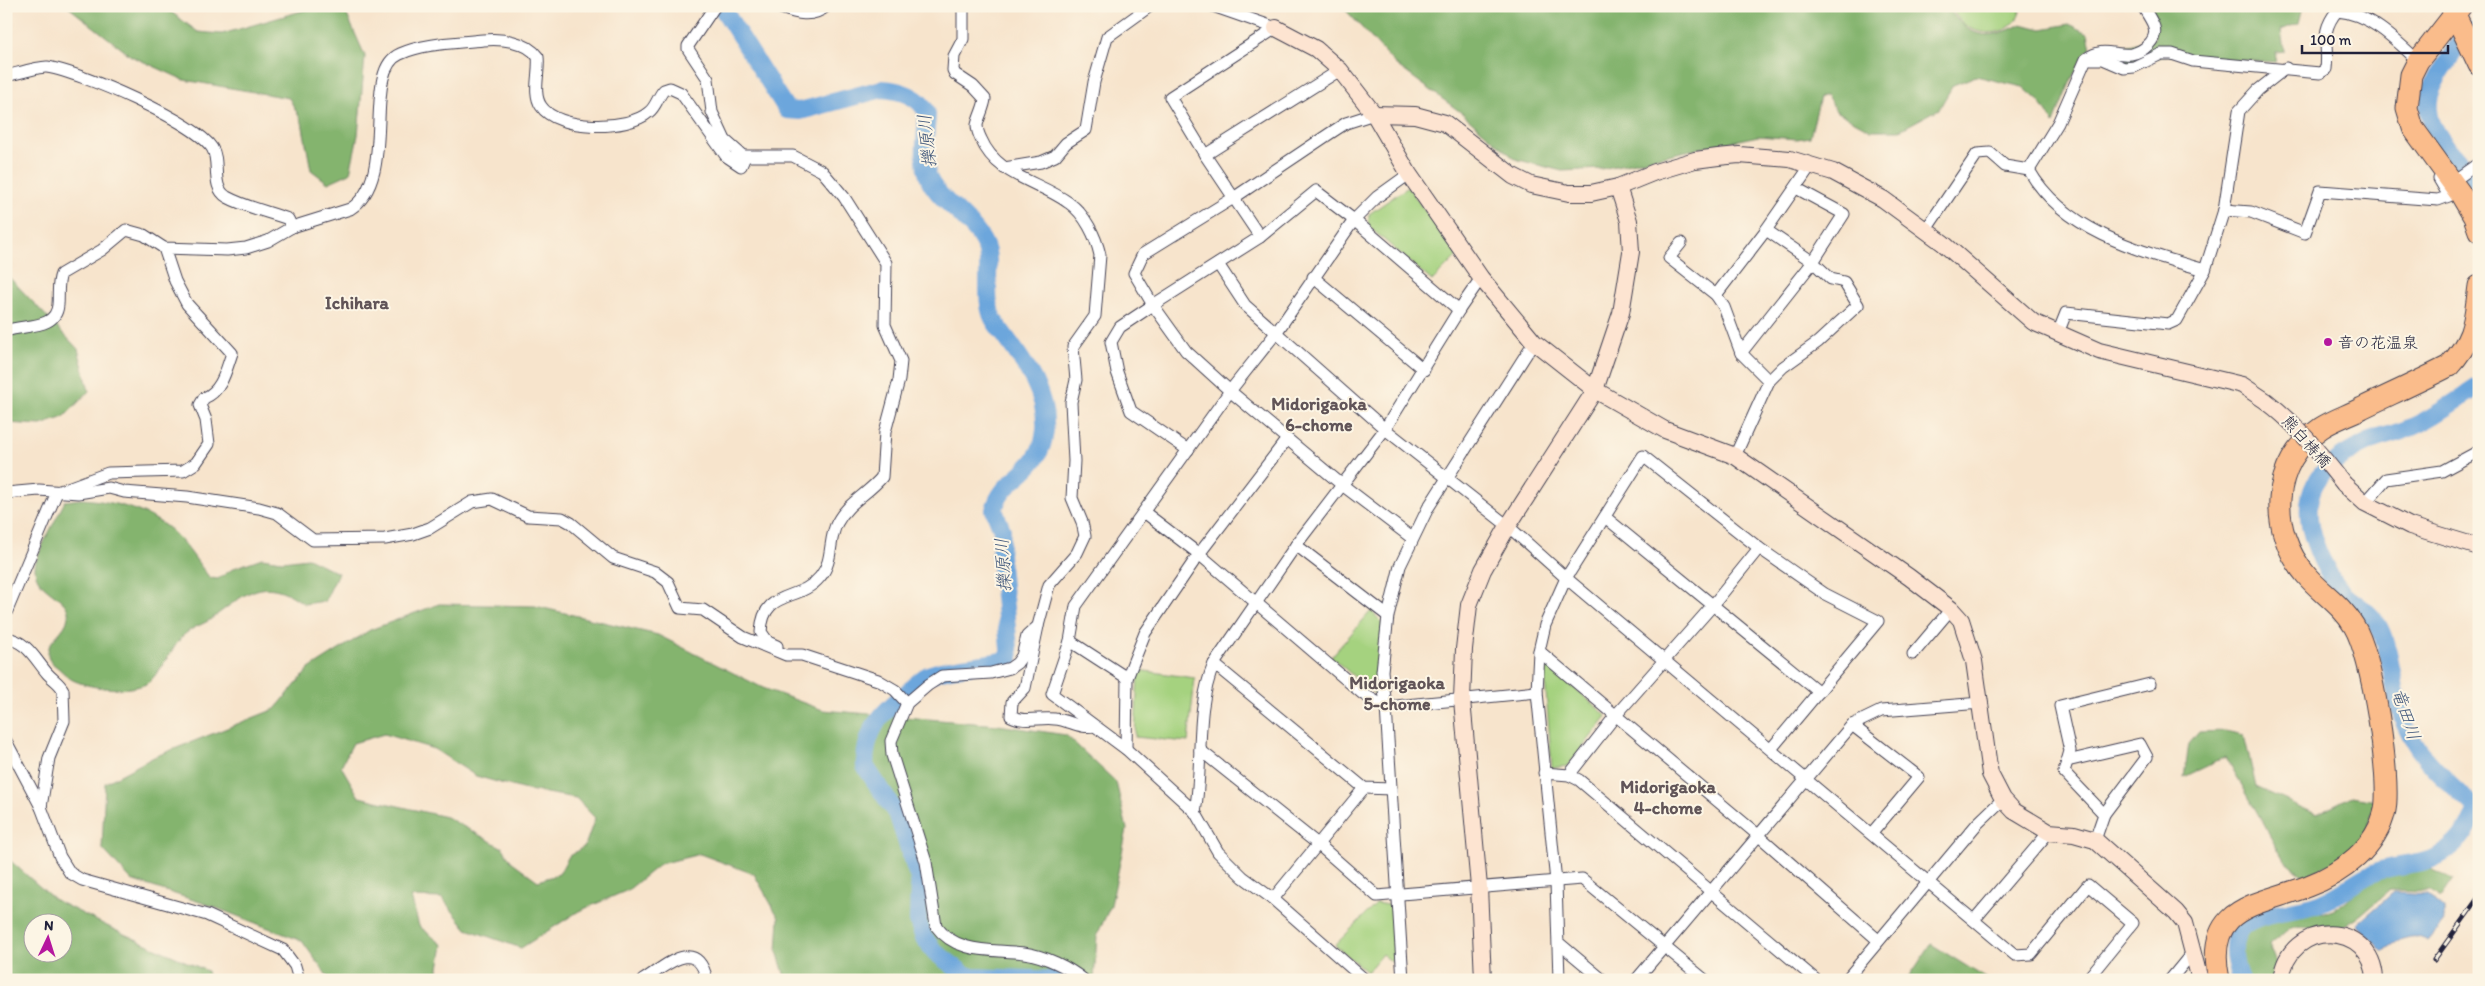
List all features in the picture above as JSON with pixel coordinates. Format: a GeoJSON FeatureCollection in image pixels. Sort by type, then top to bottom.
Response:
{"type":"FeatureCollection","features":[{"type":"Feature","properties":{"kind":"highway"},"geometry":{"type":"LineString","coordinates":[[2458,10],[2479,37]]}},
{"type":"Feature","properties":{"kind":"highway"},"geometry":{"type":"LineString","coordinates":[[2458,10],[2418,61],[2411,75],[2407,108],[2412,128],[2450,175],[2474,217],[2479,231]]}},
{"type":"Feature","properties":{"kind":"highway"},"geometry":{"type":"LineString","coordinates":[[2458,10],[2479,65]]}},
{"type":"Feature","properties":{"kind":"highway"},"geometry":{"type":"LineString","coordinates":[[2219,980],[2216,963],[2217,948],[2223,931],[2233,916],[2252,904],[2323,879],[2352,861],[2371,841],[2385,808],[2385,765],[2368,662],[2355,627],[2343,610],[2307,576],[2288,548],[2282,532],[2278,511],[2284,477],[2301,448],[2322,428],[2449,366],[2468,343],[2474,323],[2479,286]]}},
{"type":"Feature","properties":{"kind":"street"},"geometry":{"type":"LineString","coordinates":[[715,6],[688,46],[688,49],[708,79],[712,112],[725,140],[743,156],[793,156],[805,160],[822,171],[844,197],[886,263],[885,325],[901,361],[899,380],[885,432],[882,477],[842,513],[835,526],[831,553],[820,577],[810,587],[779,599],[769,607],[762,618],[761,632],[768,642],[878,680],[903,698]]}},
{"type":"Feature","properties":{"kind":"street"},"geometry":{"type":"LineString","coordinates":[[775,6],[807,15],[819,13],[827,6]]}},
{"type":"Feature","properties":{"kind":"street"},"geometry":{"type":"LineString","coordinates":[[963,6],[964,39],[954,56],[953,70],[955,74],[973,86],[985,99],[977,125],[983,144],[1004,168],[1026,182],[1048,190],[1071,204],[1089,227],[1100,255],[1095,316],[1073,347],[1076,380],[1070,402],[1074,461],[1072,498],[1082,522],[1085,536],[1077,553],[1049,585],[1025,688],[1012,702],[1011,716],[1018,719],[1055,719],[1086,728],[1094,726]]}},
{"type":"Feature","properties":{"kind":"street"},"geometry":{"type":"LineString","coordinates":[[1004,168],[1041,162],[1055,156],[1066,143],[1086,130],[1094,82],[1106,37],[1150,6]]}},
{"type":"Feature","properties":{"kind":"street"},"geometry":{"type":"LineString","coordinates":[[1213,6],[1276,28],[1316,49],[1340,70],[1374,114],[1409,174],[1481,278],[1534,342],[1596,390],[1664,430],[1735,456],[1909,577],[1951,609],[1962,620],[1974,661],[1990,774],[2003,799],[2014,811],[2049,832],[2074,834],[2095,840],[2176,912],[2185,924],[2200,980]]}},
{"type":"Feature","properties":{"kind":"street"},"geometry":{"type":"LineString","coordinates":[[2029,170],[2058,123],[2086,58],[2100,52],[2131,54],[2148,46],[2154,36],[2154,27],[2143,6]]}},
{"type":"Feature","properties":{"kind":"street"},"geometry":{"type":"LineString","coordinates":[[2086,58],[2103,59],[2124,68],[2134,67],[2162,54],[2172,54],[2193,61],[2286,68],[2320,73],[2326,68],[2324,35],[2328,24],[2338,11],[2352,12],[2364,17],[2418,61]]}},
{"type":"Feature","properties":{"kind":"street"},"geometry":{"type":"LineString","coordinates":[[1260,237],[1235,197],[1205,155],[1170,97],[1276,28]]}},
{"type":"Feature","properties":{"kind":"street"},"geometry":{"type":"LineString","coordinates":[[6,331],[45,324],[54,316],[58,307],[58,280],[61,274],[102,250],[126,230],[134,231],[164,248],[227,250],[246,248],[268,241],[292,226],[350,209],[358,204],[372,182],[378,163],[377,132],[387,64],[399,54],[452,43],[487,40],[523,44],[530,47],[538,57],[537,95],[541,106],[549,114],[574,123],[604,127],[635,121],[650,112],[664,90],[674,89],[680,93],[726,156],[741,166],[744,159],[743,156]]}},
{"type":"Feature","properties":{"kind":"street"},"geometry":{"type":"LineString","coordinates":[[6,76],[47,67],[67,72],[153,108],[190,128],[211,148],[218,186],[227,197],[288,219],[292,226]]}},
{"type":"Feature","properties":{"kind":"street"},"geometry":{"type":"LineString","coordinates":[[2058,333],[2066,313],[2168,324],[2176,320],[2205,270],[2224,210],[2239,110],[2258,90],[2286,68]]}},
{"type":"Feature","properties":{"kind":"street"},"geometry":{"type":"LineString","coordinates":[[1205,155],[1340,70]]}},
{"type":"Feature","properties":{"kind":"street"},"geometry":{"type":"LineString","coordinates":[[1374,114],[1346,123],[1235,197],[1143,254],[1134,273],[1153,305],[1186,351],[1230,391],[1341,484],[1412,538]]}},
{"type":"Feature","properties":{"kind":"street","name":"熊白梼橋"},"geometry":{"type":"LineString","coordinates":[[1374,114],[1415,114],[1446,124],[1513,176],[1531,185],[1569,193],[1591,194],[1618,187],[1655,172],[1695,160],[1718,157],[1768,157],[1811,164],[1851,179],[1883,199],[1943,243],[2033,322],[2099,351],[2242,385],[2287,416],[2344,484],[2365,503],[2410,526],[2479,547]]}},
{"type":"Feature","properties":{"kind":"street"},"geometry":{"type":"LineString","coordinates":[[1925,231],[1977,154],[1990,153],[2005,166],[2029,170]]}},
{"type":"Feature","properties":{"kind":"street"},"geometry":{"type":"LineString","coordinates":[[2224,210],[2251,212],[2305,233],[2320,191],[2438,200],[2449,196],[2437,172],[2450,175],[2479,163]]}},
{"type":"Feature","properties":{"kind":"street"},"geometry":{"type":"LineString","coordinates":[[1716,295],[1766,230],[1811,164]]}},
{"type":"Feature","properties":{"kind":"street"},"geometry":{"type":"LineString","coordinates":[[2029,170],[2039,187],[2099,235],[2131,248],[2205,270]]}},
{"type":"Feature","properties":{"kind":"street"},"geometry":{"type":"LineString","coordinates":[[1365,980],[1273,899],[1243,877],[1218,852],[1195,812],[1126,749],[1052,694],[1070,641],[1076,606],[1230,391],[1276,332],[1354,220],[1377,197],[1409,174]]}},
{"type":"Feature","properties":{"kind":"street"},"geometry":{"type":"LineString","coordinates":[[1483,980],[1479,887],[1462,700],[1464,649],[1469,605],[1483,570],[1508,526],[1596,390],[1621,313],[1631,252],[1628,221],[1618,187]]}},
{"type":"Feature","properties":{"kind":"street"},"geometry":{"type":"LineString","coordinates":[[1741,353],[1813,262],[1844,214],[1796,188]]}},
{"type":"Feature","properties":{"kind":"street"},"geometry":{"type":"LineString","coordinates":[[1188,450],[1131,411],[1117,372],[1111,342],[1120,327],[1260,237],[1316,191],[1354,220],[1459,310]]}},
{"type":"Feature","properties":{"kind":"street"},"geometry":{"type":"LineString","coordinates":[[1735,456],[1769,381],[1783,366],[1818,342],[1858,305],[1844,282],[1831,278],[1813,262],[1766,230]]}},
{"type":"Feature","properties":{"kind":"street"},"geometry":{"type":"LineString","coordinates":[[1681,242],[1669,258],[1716,295],[1724,307],[1741,353],[1769,381]]}},
{"type":"Feature","properties":{"kind":"street"},"geometry":{"type":"LineString","coordinates":[[7,606],[57,492],[108,473],[183,471],[196,463],[209,444],[206,420],[200,405],[204,398],[210,396],[221,383],[232,353],[187,304],[175,281],[164,248]]}},
{"type":"Feature","properties":{"kind":"street"},"geometry":{"type":"LineString","coordinates":[[1218,264],[1245,305],[1386,429],[1508,526],[1566,578],[2015,955],[2031,954],[2088,885],[2133,923],[2090,976],[2094,980]]}},
{"type":"Feature","properties":{"kind":"street"},"geometry":{"type":"LineString","coordinates":[[1313,277],[1424,370]]}},
{"type":"Feature","properties":{"kind":"street"},"geometry":{"type":"LineString","coordinates":[[1195,812],[1199,788],[1201,710],[1206,684],[1214,664],[1296,545],[1341,484],[1386,429],[1424,370],[1459,310],[1481,278]]}},
{"type":"Feature","properties":{"kind":"street"},"geometry":{"type":"LineString","coordinates":[[1403,980],[1386,707],[1382,671],[1388,616],[1400,566],[1412,538],[1428,508],[1534,342]]}},
{"type":"Feature","properties":{"kind":"street"},"geometry":{"type":"LineString","coordinates":[[1126,749],[1127,678],[1145,633],[1199,554],[1287,439]]}},
{"type":"Feature","properties":{"kind":"street"},"geometry":{"type":"LineString","coordinates":[[2365,503],[2386,479],[2442,471],[2479,451]]}},
{"type":"Feature","properties":{"kind":"street"},"geometry":{"type":"LineString","coordinates":[[1559,980],[1560,944],[1556,882],[1537,692],[1539,651],[1545,625],[1566,578],[1643,456],[1759,548],[1825,594],[1878,621],[1771,749]]}},
{"type":"Feature","properties":{"kind":"street"},"geometry":{"type":"LineString","coordinates":[[6,493],[40,490],[78,493],[109,488],[124,492],[187,497],[260,508],[277,513],[314,540],[354,541],[413,534],[430,528],[472,502],[492,498],[528,516],[562,518],[571,523],[613,558],[654,572],[668,582],[680,608],[703,610],[744,637],[786,655],[802,655]]}},
{"type":"Feature","properties":{"kind":"street"},"geometry":{"type":"LineString","coordinates":[[1144,512],[1199,554],[1363,694],[1386,707],[1537,692]]}},
{"type":"Feature","properties":{"kind":"street"},"geometry":{"type":"LineString","coordinates":[[1605,517],[1819,692]]}},
{"type":"Feature","properties":{"kind":"street"},"geometry":{"type":"LineString","coordinates":[[1296,545],[1388,616]]}},
{"type":"Feature","properties":{"kind":"street"},"geometry":{"type":"LineString","coordinates":[[1569,775],[1616,715],[1713,605],[1759,548]]}},
{"type":"Feature","properties":{"kind":"street"},"geometry":{"type":"LineString","coordinates":[[1913,654],[1951,609]]}},
{"type":"Feature","properties":{"kind":"street"},"geometry":{"type":"LineString","coordinates":[[1038,626],[1027,636],[1022,656],[1010,668],[991,672],[942,676],[903,698],[891,741],[892,755],[926,862],[936,926],[950,941],[971,949],[1027,954],[1071,969],[1084,980]]}},
{"type":"Feature","properties":{"kind":"street"},"geometry":{"type":"LineString","coordinates":[[6,638],[13,639],[30,651],[47,673],[64,690],[64,721],[49,758],[41,806]]}},
{"type":"Feature","properties":{"kind":"street"},"geometry":{"type":"LineString","coordinates":[[1070,641],[1127,678]]}},
{"type":"Feature","properties":{"kind":"street"},"geometry":{"type":"LineString","coordinates":[[1539,651],[1758,835],[1878,940]]}},
{"type":"Feature","properties":{"kind":"street"},"geometry":{"type":"LineString","coordinates":[[1214,664],[1364,788],[1391,789]]}},
{"type":"Feature","properties":{"kind":"street"},"geometry":{"type":"LineString","coordinates":[[2104,814],[2064,772],[2070,751],[2060,706],[2150,684]]}},
{"type":"Feature","properties":{"kind":"street"},"geometry":{"type":"LineString","coordinates":[[1636,980],[1852,725],[1880,711],[1981,703]]}},
{"type":"Feature","properties":{"kind":"street"},"geometry":{"type":"LineString","coordinates":[[1852,725],[1919,777],[1872,833]]}},
{"type":"Feature","properties":{"kind":"street"},"geometry":{"type":"LineString","coordinates":[[6,741],[41,806],[60,857],[70,873],[82,880],[216,919],[282,950],[295,966],[300,980]]}},
{"type":"Feature","properties":{"kind":"street"},"geometry":{"type":"LineString","coordinates":[[2067,761],[2140,744],[2147,757],[2104,814],[2095,840]]}},
{"type":"Feature","properties":{"kind":"street"},"geometry":{"type":"LineString","coordinates":[[1200,750],[1319,845],[1377,896],[1582,879],[1705,980]]}},
{"type":"Feature","properties":{"kind":"street"},"geometry":{"type":"LineString","coordinates":[[1544,773],[1569,775],[1579,780],[1816,980]]}},
{"type":"Feature","properties":{"kind":"street"},"geometry":{"type":"LineString","coordinates":[[1273,899],[1364,788]]}},
{"type":"Feature","properties":{"kind":"street"},"geometry":{"type":"LineString","coordinates":[[1846,980],[1977,824],[2003,799]]}},
{"type":"Feature","properties":{"kind":"street"},"geometry":{"type":"LineString","coordinates":[[1974,920],[2049,832]]}},
{"type":"Feature","properties":{"kind":"street"},"geometry":{"type":"LineString","coordinates":[[2281,980],[2284,965],[2294,948],[2308,938],[2326,934],[2342,936],[2357,944],[2372,962],[2375,980]]}},
{"type":"Feature","properties":{"kind":"street"},"geometry":{"type":"LineString","coordinates":[[1560,944],[1603,980]]}},
{"type":"Feature","properties":{"kind":"street"},"geometry":{"type":"LineString","coordinates":[[2170,980],[2193,952]]}},
{"type":"Feature","properties":{"kind":"street"},"geometry":{"type":"LineString","coordinates":[[644,980],[678,957],[689,956],[700,960],[707,980]]}},
{"type":"Feature","properties":{"kind":"green space"},"geometry":{"type":"Polygon","coordinates":[[[67,6],[163,6],[198,32],[222,34],[319,6],[343,6],[365,56],[358,135],[350,173],[328,183],[311,170],[302,122],[289,98],[184,80],[131,56],[67,6]]]}},
{"type":"Feature","properties":{"kind":"green space"},"geometry":{"type":"Polygon","coordinates":[[[1342,6],[1947,6],[1963,25],[1979,34],[1998,33],[2021,24],[2042,29],[2069,24],[2088,33],[2091,49],[2086,52],[2076,70],[2054,123],[2040,102],[2023,87],[1976,76],[1953,85],[1939,109],[1900,130],[1871,130],[1836,111],[1827,95],[1820,97],[1810,137],[1797,139],[1758,136],[1601,169],[1562,171],[1515,159],[1463,114],[1395,64],[1342,6]]]}},
{"type":"Feature","properties":{"kind":"green space"},"geometry":{"type":"Polygon","coordinates":[[[1950,6],[2021,6],[2019,15],[2008,28],[1991,33],[1973,30],[1965,25],[1950,6]]]}},
{"type":"Feature","properties":{"kind":"green space"},"geometry":{"type":"Polygon","coordinates":[[[2149,6],[2303,6],[2299,23],[2281,30],[2284,51],[2276,52],[2275,62],[2193,57],[2181,52],[2130,65],[2093,56],[2101,46],[2129,45],[2155,38],[2149,6]]]}},
{"type":"Feature","properties":{"kind":"green space"},"geometry":{"type":"Polygon","coordinates":[[[1408,187],[1457,256],[1432,281],[1368,226],[1369,214],[1408,187]]]}},
{"type":"Feature","properties":{"kind":"green space"},"geometry":{"type":"Polygon","coordinates":[[[6,274],[78,349],[89,391],[64,417],[41,425],[6,423],[6,274]]]}},
{"type":"Feature","properties":{"kind":"green space"},"geometry":{"type":"Polygon","coordinates":[[[81,499],[120,505],[157,520],[181,541],[210,578],[218,579],[234,568],[262,558],[282,561],[308,558],[338,573],[325,601],[304,604],[289,594],[276,589],[253,591],[243,596],[208,621],[185,634],[155,676],[146,684],[120,689],[82,684],[70,679],[49,659],[49,647],[67,622],[68,610],[40,582],[36,575],[35,567],[43,545],[65,501],[81,499]]]}},
{"type":"Feature","properties":{"kind":"green space"},"geometry":{"type":"Polygon","coordinates":[[[439,604],[535,606],[658,635],[763,688],[823,710],[998,725],[1066,735],[1116,782],[1127,829],[1111,905],[1097,935],[1094,980],[786,980],[777,951],[779,918],[754,874],[700,854],[660,864],[628,890],[579,911],[521,948],[467,929],[442,898],[411,897],[419,926],[443,945],[438,974],[432,980],[330,980],[302,941],[209,905],[131,880],[102,848],[105,783],[154,757],[275,709],[309,669],[370,630],[439,604]],[[384,734],[353,743],[341,766],[359,797],[446,817],[503,848],[511,861],[538,881],[559,874],[569,856],[585,846],[595,818],[576,798],[522,789],[476,776],[434,749],[384,734]]]}},
{"type":"Feature","properties":{"kind":"green space"},"geometry":{"type":"Polygon","coordinates":[[[1371,611],[1383,623],[1376,695],[1331,657],[1371,611]]]}},
{"type":"Feature","properties":{"kind":"green space"},"geometry":{"type":"Polygon","coordinates":[[[1549,666],[1607,716],[1568,766],[1552,768],[1544,667],[1549,666]]]}},
{"type":"Feature","properties":{"kind":"green space"},"geometry":{"type":"Polygon","coordinates":[[[1138,670],[1195,678],[1188,742],[1135,737],[1138,670]]]}},
{"type":"Feature","properties":{"kind":"green space"},"geometry":{"type":"Polygon","coordinates":[[[2225,731],[2244,735],[2256,787],[2316,814],[2352,796],[2376,800],[2363,842],[2339,860],[2305,876],[2284,860],[2226,757],[2184,777],[2189,744],[2199,732],[2225,731]]]}},
{"type":"Feature","properties":{"kind":"green space"},"geometry":{"type":"Polygon","coordinates":[[[6,857],[55,900],[113,929],[207,971],[209,980],[6,980],[6,857]]]}},
{"type":"Feature","properties":{"kind":"green space"},"geometry":{"type":"Polygon","coordinates":[[[2420,865],[2453,879],[2440,898],[2429,891],[2390,890],[2359,916],[2340,928],[2291,927],[2269,945],[2276,963],[2274,980],[2244,980],[2237,952],[2240,938],[2251,925],[2275,915],[2289,912],[2320,913],[2333,910],[2375,878],[2394,870],[2420,865]]]}},
{"type":"Feature","properties":{"kind":"green space"},"geometry":{"type":"Polygon","coordinates":[[[1377,903],[1392,906],[1398,967],[1382,954],[1367,972],[1335,945],[1377,903]]]}},
{"type":"Feature","properties":{"kind":"green space"},"geometry":{"type":"Polygon","coordinates":[[[1931,944],[1989,980],[1907,980],[1931,944]]]}},
{"type":"Feature","properties":{"kind":"water"},"geometry":{"type":"Polygon","coordinates":[[[2394,892],[2426,894],[2444,909],[2444,922],[2428,941],[2415,937],[2404,938],[2383,952],[2357,924],[2394,892]]]}},
{"type":"Feature","properties":{"kind":"waterway","name":"擽原川"},"geometry":{"type":"LineString","coordinates":[[721,6],[787,110],[800,111],[882,89],[909,95],[920,103],[927,114],[925,157],[930,181],[943,198],[969,223],[983,242],[988,259],[988,297],[991,315],[1029,372],[1042,400],[1045,415],[1042,445],[1037,456],[1029,466],[1005,489],[994,510],[1002,530],[1000,555],[1010,659],[951,669],[928,675],[922,679],[891,706],[877,722],[868,741],[865,766],[898,816],[919,879],[918,921],[924,938],[935,952],[964,974],[972,977],[1060,980]]}},
{"type":"Feature","properties":{"kind":"waterway","name":"竜田川"},"geometry":{"type":"LineString","coordinates":[[2479,29],[2465,36],[2455,49],[2434,85],[2430,95],[2429,108],[2436,132],[2452,154],[2479,183]]}},
{"type":"Feature","properties":{"kind":"waterway","name":"竜田川"},"geometry":{"type":"LineString","coordinates":[[2240,980],[2234,957],[2235,941],[2240,929],[2250,921],[2263,916],[2321,903],[2377,871],[2432,859],[2456,843],[2468,827],[2477,809],[2432,766],[2406,728],[2387,649],[2380,629],[2376,621],[2344,594],[2333,581],[2321,559],[2312,534],[2309,508],[2311,496],[2319,477],[2340,458],[2371,441],[2416,425],[2479,386]]}},
{"type":"Feature","properties":{"kind":"railway"},"geometry":{"type":"LineString","coordinates":[[2434,960],[2479,897]]}},
{"type":"Feature","properties":{"kind":"place","name":"音の花温泉"},"geometry":{"type":"Point","coordinates":[2328,342]}},
{"type":"Feature","properties":{"kind":"district","name":"Ichihara"},"geometry":{"type":"Point","coordinates":[357,303]}},
{"type":"Feature","properties":{"kind":"district","name":"Midorigaoka 6-chome"},"geometry":{"type":"Point","coordinates":[1319,414]}},
{"type":"Feature","properties":{"kind":"district","name":"Midorigaoka 5-chome"},"geometry":{"type":"Point","coordinates":[1397,693]}},
{"type":"Feature","properties":{"kind":"district","name":"Midorigaoka 4-chome"},"geometry":{"type":"Point","coordinates":[1668,798]}}]}
